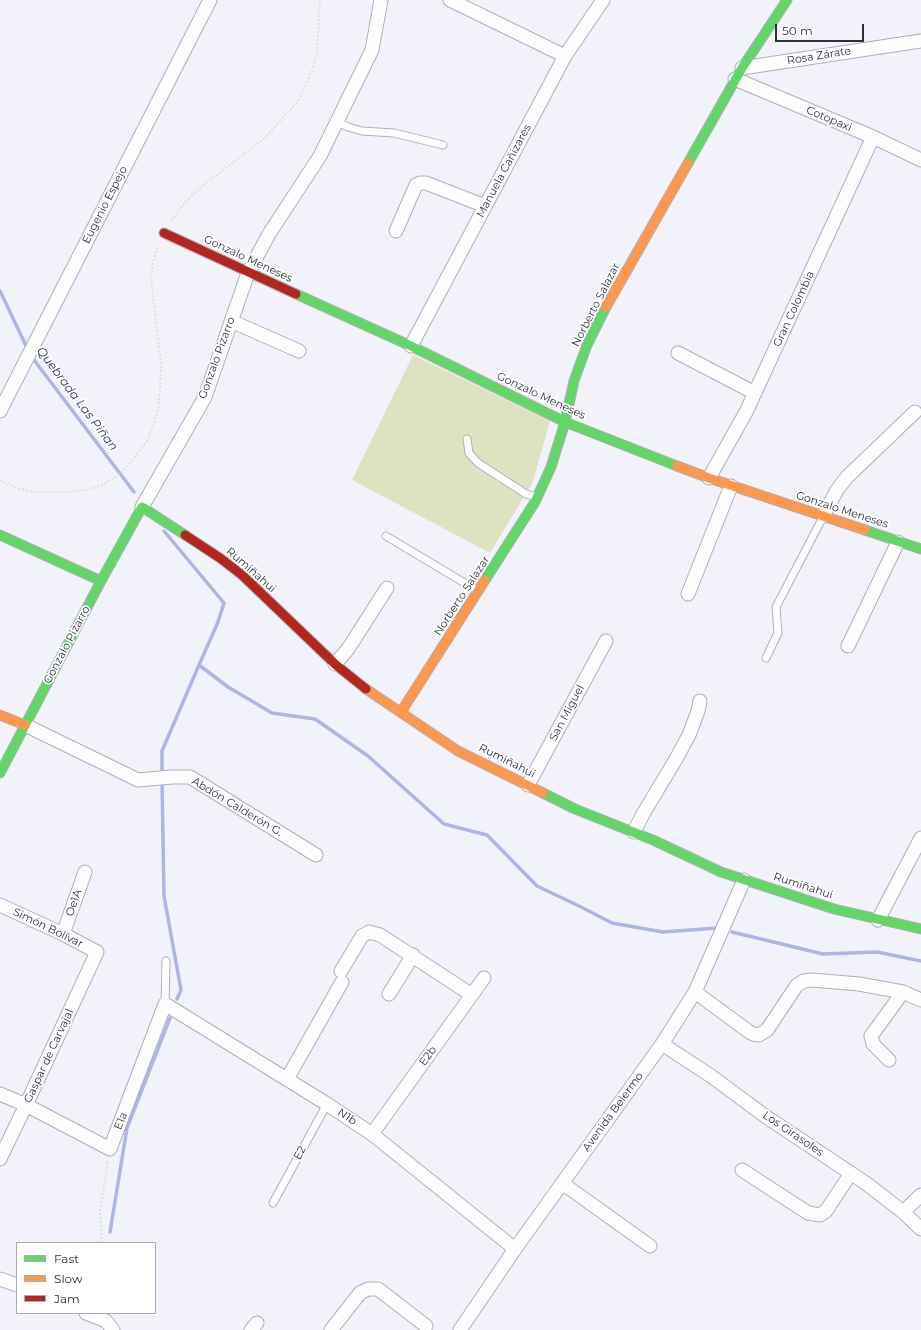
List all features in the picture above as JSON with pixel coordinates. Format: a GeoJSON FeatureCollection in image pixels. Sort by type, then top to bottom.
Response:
{"type":"FeatureCollection","features":[{"type":"Feature","properties":{"kind":"street","name":"Eugenio Espejo"},"geometry":{"type":"LineString","coordinates":[[0,411],[210,0]]}},
{"type":"Feature","properties":{"kind":"street","name":"Gonzalo Pizarro"},"geometry":{"type":"LineString","coordinates":[[0,773],[101,581],[205,398],[248,273],[269,234],[320,156],[372,50],[381,0]]}},
{"type":"Feature","properties":{"kind":"street"},"geometry":{"type":"LineString","coordinates":[[450,0],[565,56]]}},
{"type":"Feature","properties":{"kind":"street","name":"Manuela Cañizares"},"geometry":{"type":"LineString","coordinates":[[411,346],[565,56],[603,0]]}},
{"type":"Feature","properties":{"kind":"street","name":"Norberto Salazar"},"geometry":{"type":"LineString","coordinates":[[401,712],[479,592],[537,498],[551,468],[565,422],[574,381],[587,345],[606,308],[739,74],[787,0]]}},
{"type":"Feature","properties":{"kind":"street","name":"Rosa Zárate"},"geometry":{"type":"LineString","coordinates":[[739,74],[921,41]]}},
{"type":"Feature","properties":{"kind":"street","name":"Cotopaxi"},"geometry":{"type":"LineString","coordinates":[[739,74],[921,160]]}},
{"type":"Feature","properties":{"kind":"street","name":"Gran Colombia"},"geometry":{"type":"LineString","coordinates":[[709,478],[746,412],[873,137]]}},
{"type":"Feature","properties":{"kind":"street"},"geometry":{"type":"LineString","coordinates":[[396,231],[416,185],[420,183],[426,183],[485,206]]}},
{"type":"Feature","properties":{"kind":"street","name":"Gonzalo Meneses"},"geometry":{"type":"LineString","coordinates":[[164,233],[248,273],[411,346],[565,422],[731,486],[921,549]]}},
{"type":"Feature","properties":{"kind":"street"},"geometry":{"type":"LineString","coordinates":[[231,321],[299,351]]}},
{"type":"Feature","properties":{"kind":"street"},"geometry":{"type":"LineString","coordinates":[[678,353],[755,393]]}},
{"type":"Feature","properties":{"kind":"street"},"geometry":{"type":"LineString","coordinates":[[823,516],[837,490],[847,477],[914,412]]}},
{"type":"Feature","properties":{"kind":"street"},"geometry":{"type":"LineString","coordinates":[[688,594],[731,486]]}},
{"type":"Feature","properties":{"kind":"street","name":"Rumiñahui"},"geometry":{"type":"LineString","coordinates":[[142,507],[220,558],[242,575],[335,664],[372,693],[458,751],[575,809],[653,840],[721,872],[834,909],[921,929]]}},
{"type":"Feature","properties":{"kind":"street"},"geometry":{"type":"LineString","coordinates":[[0,535],[101,581]]}},
{"type":"Feature","properties":{"kind":"street"},"geometry":{"type":"LineString","coordinates":[[848,646],[898,542]]}},
{"type":"Feature","properties":{"kind":"street"},"geometry":{"type":"LineString","coordinates":[[335,664],[348,649],[387,588]]}},
{"type":"Feature","properties":{"kind":"street","name":"San Miguel"},"geometry":{"type":"LineString","coordinates":[[528,785],[606,641]]}},
{"type":"Feature","properties":{"kind":"street"},"geometry":{"type":"LineString","coordinates":[[634,832],[689,735],[700,701]]}},
{"type":"Feature","properties":{"kind":"street","name":"Abdón Calderón G."},"geometry":{"type":"LineString","coordinates":[[0,715],[25,725],[138,780],[190,777],[316,855]]}},
{"type":"Feature","properties":{"kind":"street"},"geometry":{"type":"LineString","coordinates":[[878,920],[921,838]]}},
{"type":"Feature","properties":{"kind":"street","name":"Oe1A"},"geometry":{"type":"LineString","coordinates":[[63,934],[85,872]]}},
{"type":"Feature","properties":{"kind":"street","name":"Avenida Belermo"},"geometry":{"type":"LineString","coordinates":[[460,1330],[515,1249],[662,1044],[695,992],[744,880]]}},
{"type":"Feature","properties":{"kind":"street","name":"Simón Bolívar"},"geometry":{"type":"LineString","coordinates":[[0,904],[97,952]]}},
{"type":"Feature","properties":{"kind":"street"},"geometry":{"type":"LineString","coordinates":[[287,1079],[342,977],[362,936],[369,932],[380,935],[472,995]]}},
{"type":"Feature","properties":{"kind":"street","name":"Gaspar de Carvajal"},"geometry":{"type":"LineString","coordinates":[[0,1159],[97,952]]}},
{"type":"Feature","properties":{"kind":"street"},"geometry":{"type":"LineString","coordinates":[[389,994],[413,956]]}},
{"type":"Feature","properties":{"kind":"street","name":"E2b"},"geometry":{"type":"LineString","coordinates":[[372,1134],[484,978]]}},
{"type":"Feature","properties":{"kind":"street"},"geometry":{"type":"LineString","coordinates":[[695,992],[753,1034],[758,1034],[767,1030],[797,985],[804,981],[812,980],[859,984],[903,992],[921,1000]]}},
{"type":"Feature","properties":{"kind":"street"},"geometry":{"type":"LineString","coordinates":[[889,1060],[873,1044],[871,1036],[903,992]]}},
{"type":"Feature","properties":{"kind":"street","name":"N1b"},"geometry":{"type":"LineString","coordinates":[[166,1004],[327,1104],[372,1134],[515,1249]]}},
{"type":"Feature","properties":{"kind":"street","name":"E1a"},"geometry":{"type":"LineString","coordinates":[[110,1149],[166,1004]]}},
{"type":"Feature","properties":{"kind":"street","name":"Los Girasoles"},"geometry":{"type":"LineString","coordinates":[[662,1044],[711,1076],[766,1116],[867,1184],[903,1212],[921,1229]]}},
{"type":"Feature","properties":{"kind":"street"},"geometry":{"type":"LineString","coordinates":[[0,1094],[26,1105],[110,1149]]}},
{"type":"Feature","properties":{"kind":"street"},"geometry":{"type":"LineString","coordinates":[[742,1170],[808,1213],[820,1215],[826,1210],[851,1173]]}},
{"type":"Feature","properties":{"kind":"street"},"geometry":{"type":"LineString","coordinates":[[562,1183],[650,1246]]}},
{"type":"Feature","properties":{"kind":"street"},"geometry":{"type":"LineString","coordinates":[[903,1212],[921,1195]]}},
{"type":"Feature","properties":{"kind":"street"},"geometry":{"type":"LineString","coordinates":[[0,1279],[16,1285]]}},
{"type":"Feature","properties":{"kind":"street"},"geometry":{"type":"LineString","coordinates":[[331,1330],[360,1293],[368,1289],[378,1289],[426,1326]]}},
{"type":"Feature","properties":{"kind":"street"},"geometry":{"type":"LineString","coordinates":[[88,1314],[106,1321],[113,1330]]}},
{"type":"Feature","properties":{"kind":"lane"},"geometry":{"type":"LineString","coordinates":[[336,122],[362,131],[394,133],[443,145]]}},
{"type":"Feature","properties":{"kind":"lane"},"geometry":{"type":"LineString","coordinates":[[467,439],[469,453],[478,463],[526,494],[537,498]]}},
{"type":"Feature","properties":{"kind":"lane"},"geometry":{"type":"LineString","coordinates":[[766,658],[778,633],[776,608],[823,516]]}},
{"type":"Feature","properties":{"kind":"lane"},"geometry":{"type":"LineString","coordinates":[[386,536],[479,592]]}},
{"type":"Feature","properties":{"kind":"lane"},"geometry":{"type":"LineString","coordinates":[[166,961],[166,1004]]}},
{"type":"Feature","properties":{"kind":"lane","name":"E2"},"geometry":{"type":"LineString","coordinates":[[273,1203],[327,1104]]}},
{"type":"Feature","properties":{"kind":"path"},"geometry":{"type":"LineString","coordinates":[[0,480],[16,488],[32,492],[54,493],[87,490],[104,484],[117,476],[126,468],[147,441],[158,410],[161,364],[151,279],[157,248],[171,220],[198,189],[264,139],[298,101],[313,68],[317,53],[320,0]]}},
{"type":"Feature","properties":{"kind":"path"},"geometry":{"type":"LineString","coordinates":[[102,1242],[100,1211],[110,1149]]}},
{"type":"Feature","properties":{"kind":"green space"},"geometry":{"type":"Polygon","coordinates":[[[413,355],[550,421],[531,485],[490,553],[352,480],[413,355]]]}},
{"type":"Feature","properties":{"kind":"waterway","name":"Quebrada Las Piñan"},"geometry":{"type":"LineString","coordinates":[[0,291],[28,350]]}},
{"type":"Feature","properties":{"kind":"waterway","name":"Quebrada Las Piñan"},"geometry":{"type":"LineString","coordinates":[[31,356],[134,492]]}},
{"type":"Feature","properties":{"kind":"waterway"},"geometry":{"type":"LineString","coordinates":[[164,531],[224,603],[218,622],[199,665],[228,687],[272,713],[315,719],[368,756],[444,824],[487,835],[537,886],[612,923],[663,932],[717,928]]}},
{"type":"Feature","properties":{"kind":"waterway"},"geometry":{"type":"LineString","coordinates":[[162,774],[162,751],[199,665]]}},
{"type":"Feature","properties":{"kind":"waterway"},"geometry":{"type":"LineString","coordinates":[[162,781],[164,896],[181,990],[177,999]]}},
{"type":"Feature","properties":{"kind":"waterway"},"geometry":{"type":"LineString","coordinates":[[732,932],[823,954],[877,952],[921,961]]}},
{"type":"Feature","properties":{"kind":"waterway"},"geometry":{"type":"LineString","coordinates":[[110,1232],[127,1128],[170,1018]]}},
{"type":"Feature","properties":{"kind":"traffic: fast"},"geometry":{"type":"LineString","coordinates":[[688,163],[742,68],[787,0]]}},
{"type":"Feature","properties":{"kind":"traffic: fast"},"geometry":{"type":"LineString","coordinates":[[296,294],[411,346],[565,422],[677,466]]}},
{"type":"Feature","properties":{"kind":"traffic: fast"},"geometry":{"type":"LineString","coordinates":[[485,580],[535,502],[551,467],[565,422],[574,381],[587,345],[606,307]]}},
{"type":"Feature","properties":{"kind":"traffic: fast"},"geometry":{"type":"LineString","coordinates":[[0,773],[101,581],[142,507],[185,535]]}},
{"type":"Feature","properties":{"kind":"traffic: fast"},"geometry":{"type":"LineString","coordinates":[[865,530],[921,549]]}},
{"type":"Feature","properties":{"kind":"traffic: fast"},"geometry":{"type":"LineString","coordinates":[[0,535],[101,581]]}},
{"type":"Feature","properties":{"kind":"traffic: fast"},"geometry":{"type":"LineString","coordinates":[[543,793],[575,809],[653,840],[721,872],[834,909],[921,929]]}},
{"type":"Feature","properties":{"kind":"traffic: slow"},"geometry":{"type":"LineString","coordinates":[[606,307],[688,163]]}},
{"type":"Feature","properties":{"kind":"traffic: slow"},"geometry":{"type":"LineString","coordinates":[[677,466],[865,530]]}},
{"type":"Feature","properties":{"kind":"traffic: slow"},"geometry":{"type":"LineString","coordinates":[[401,712],[485,580]]}},
{"type":"Feature","properties":{"kind":"traffic: slow"},"geometry":{"type":"LineString","coordinates":[[366,689],[458,751],[543,793]]}},
{"type":"Feature","properties":{"kind":"traffic: slow"},"geometry":{"type":"LineString","coordinates":[[0,715],[25,725]]}},
{"type":"Feature","properties":{"kind":"traffic: jam"},"geometry":{"type":"LineString","coordinates":[[164,233],[296,294]]}},
{"type":"Feature","properties":{"kind":"traffic: jam"},"geometry":{"type":"LineString","coordinates":[[185,535],[220,558],[242,575],[336,665],[366,689]]}}]}
